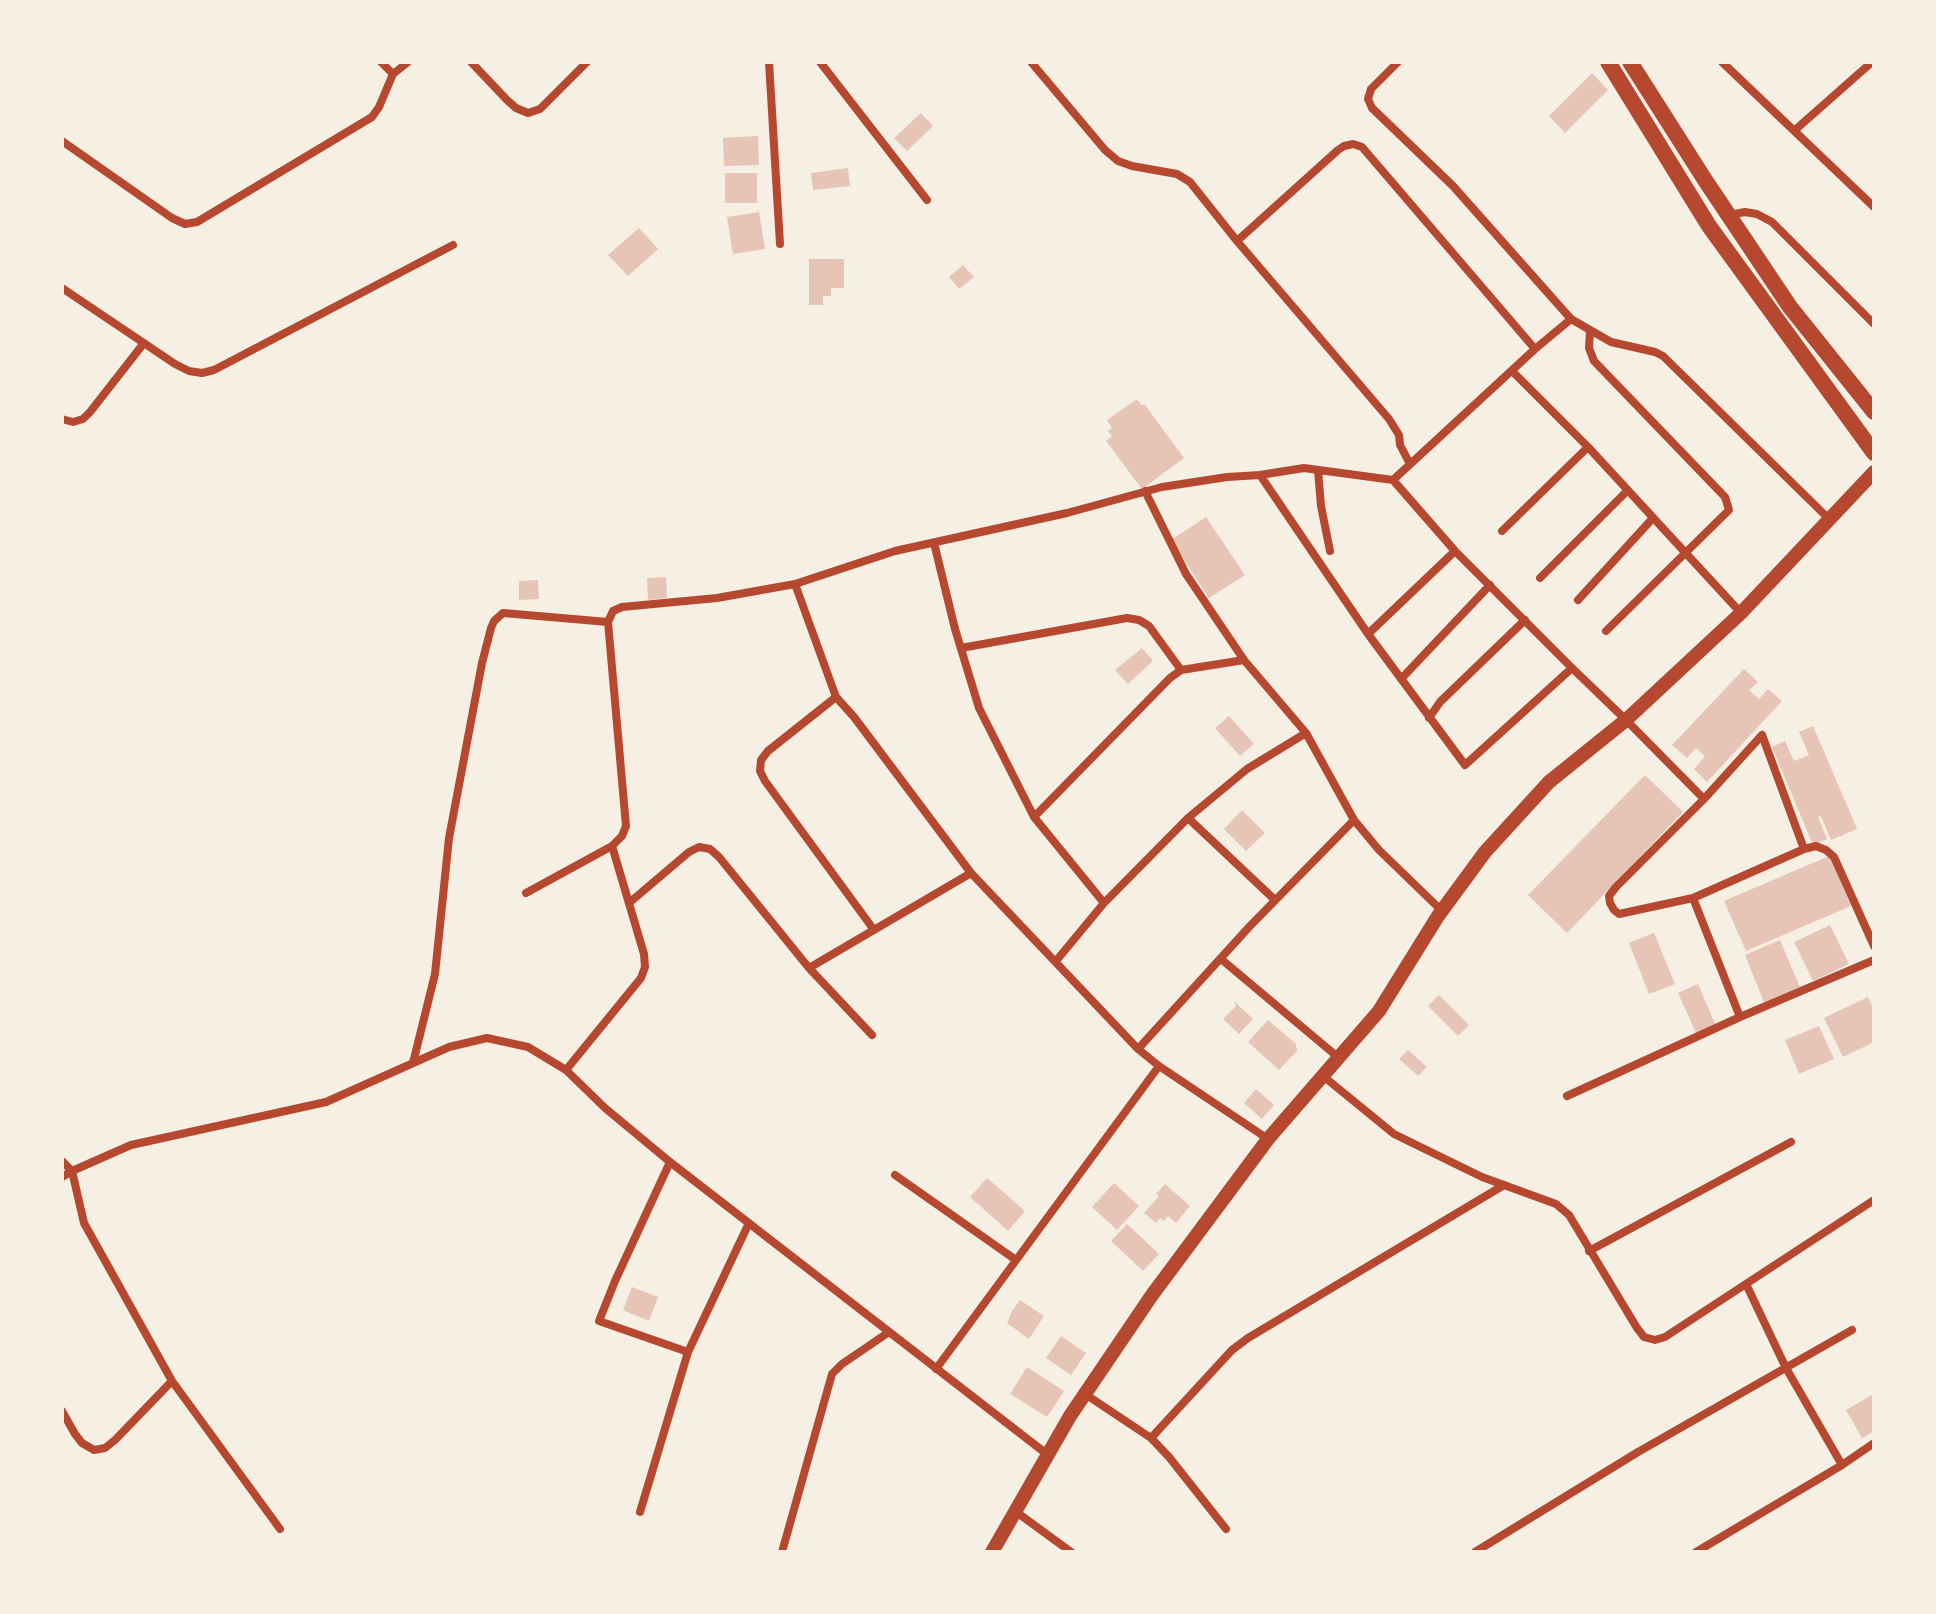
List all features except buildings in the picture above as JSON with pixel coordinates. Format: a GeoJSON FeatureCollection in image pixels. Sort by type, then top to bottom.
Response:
{"type":"FeatureCollection","features":[{"type":"Feature","properties":{"kind":"main road"},"geometry":{"type":"LineString","coordinates":[[1608,62],[1709,226],[1874,453]]}},
{"type":"Feature","properties":{"kind":"main road"},"geometry":{"type":"LineString","coordinates":[[1630,62],[1790,307],[1874,412]]}},
{"type":"Feature","properties":{"kind":"street"},"geometry":{"type":"LineString","coordinates":[[381,62],[393,74]]}},
{"type":"Feature","properties":{"kind":"street"},"geometry":{"type":"LineString","coordinates":[[62,141],[172,218],[185,224],[197,222],[372,117],[393,74],[408,62]]}},
{"type":"Feature","properties":{"kind":"street"},"geometry":{"type":"LineString","coordinates":[[471,62],[507,100],[528,113],[540,109],[587,62]]}},
{"type":"Feature","properties":{"kind":"street"},"geometry":{"type":"LineString","coordinates":[[769,62],[780,244]]}},
{"type":"Feature","properties":{"kind":"street"},"geometry":{"type":"LineString","coordinates":[[820,62],[927,200]]}},
{"type":"Feature","properties":{"kind":"street"},"geometry":{"type":"LineString","coordinates":[[1031,62],[1105,150],[1118,161],[1177,174],[1190,182],[1389,419],[1410,464]]}},
{"type":"Feature","properties":{"kind":"street"},"geometry":{"type":"LineString","coordinates":[[1398,62],[1371,89],[1368,99],[1372,108],[1453,186],[1571,319],[1611,342],[1663,356],[1829,519]]}},
{"type":"Feature","properties":{"kind":"street"},"geometry":{"type":"LineString","coordinates":[[1722,62],[1874,207]]}},
{"type":"Feature","properties":{"kind":"street"},"geometry":{"type":"LineString","coordinates":[[1795,130],[1872,62]]}},
{"type":"Feature","properties":{"kind":"street"},"geometry":{"type":"LineString","coordinates":[[1237,241],[1338,150],[1353,144],[1362,147],[1535,349]]}},
{"type":"Feature","properties":{"kind":"street"},"geometry":{"type":"LineString","coordinates":[[1729,215],[1745,212],[1772,222],[1874,324]]}},
{"type":"Feature","properties":{"kind":"street"},"geometry":{"type":"LineString","coordinates":[[62,288],[175,364],[202,373],[214,370],[453,245]]}},
{"type":"Feature","properties":{"kind":"street"},"geometry":{"type":"LineString","coordinates":[[1393,480],[1571,319]]}},
{"type":"Feature","properties":{"kind":"street"},"geometry":{"type":"LineString","coordinates":[[1590,331],[1589,348],[1594,361],[1729,503],[1726,515],[1606,631]]}},
{"type":"Feature","properties":{"kind":"street"},"geometry":{"type":"LineString","coordinates":[[62,419],[73,422],[83,419],[144,343]]}},
{"type":"Feature","properties":{"kind":"street"},"geometry":{"type":"LineString","coordinates":[[1512,371],[1588,447],[1741,613]]}},
{"type":"Feature","properties":{"kind":"street"},"geometry":{"type":"LineString","coordinates":[[1502,531],[1588,447]]}},
{"type":"Feature","properties":{"kind":"street"},"geometry":{"type":"LineString","coordinates":[[526,893],[612,846],[622,836],[626,826],[608,622],[613,611],[622,607],[717,598],[795,584],[895,551],[1067,513],[1162,487],[1304,468],[1393,480],[1455,551],[1704,799]]}},
{"type":"Feature","properties":{"kind":"street"},"geometry":{"type":"LineString","coordinates":[[1318,470],[1330,551]]}},
{"type":"Feature","properties":{"kind":"street"},"geometry":{"type":"LineString","coordinates":[[992,1552],[1070,1416],[1152,1295],[1268,1139],[1379,1011],[1442,911],[1485,852],[1544,787],[1626,720],[1741,613],[1874,472]]}},
{"type":"Feature","properties":{"kind":"street"},"geometry":{"type":"LineString","coordinates":[[1260,475],[1368,634],[1465,765],[1572,668]]}},
{"type":"Feature","properties":{"kind":"street"},"geometry":{"type":"LineString","coordinates":[[1145,491],[1186,574],[1244,660],[1306,733],[1354,820],[1379,850],[1442,911]]}},
{"type":"Feature","properties":{"kind":"street"},"geometry":{"type":"LineString","coordinates":[[1540,578],[1627,491]]}},
{"type":"Feature","properties":{"kind":"street"},"geometry":{"type":"LineString","coordinates":[[1578,600],[1653,518]]}},
{"type":"Feature","properties":{"kind":"street"},"geometry":{"type":"LineString","coordinates":[[934,543],[979,708],[1034,817],[1104,903]]}},
{"type":"Feature","properties":{"kind":"street"},"geometry":{"type":"LineString","coordinates":[[1368,634],[1455,551]]}},
{"type":"Feature","properties":{"kind":"street"},"geometry":{"type":"LineString","coordinates":[[795,584],[836,697],[971,873],[1138,1049],[1268,1139]]}},
{"type":"Feature","properties":{"kind":"street"},"geometry":{"type":"LineString","coordinates":[[1401,679],[1490,585]]}},
{"type":"Feature","properties":{"kind":"street"},"geometry":{"type":"LineString","coordinates":[[413,1063],[435,974],[449,838],[482,663],[494,621],[503,613],[608,622]]}},
{"type":"Feature","properties":{"kind":"street"},"geometry":{"type":"LineString","coordinates":[[961,648],[1127,618],[1149,626],[1181,670]]}},
{"type":"Feature","properties":{"kind":"street"},"geometry":{"type":"LineString","coordinates":[[1429,718],[1440,702],[1525,620]]}},
{"type":"Feature","properties":{"kind":"street"},"geometry":{"type":"LineString","coordinates":[[1034,817],[1170,678],[1181,670],[1244,660]]}},
{"type":"Feature","properties":{"kind":"street"},"geometry":{"type":"LineString","coordinates":[[1415,696],[1440,702]]}},
{"type":"Feature","properties":{"kind":"street"},"geometry":{"type":"LineString","coordinates":[[836,697],[768,751],[761,760],[760,771],[874,930]]}},
{"type":"Feature","properties":{"kind":"street"},"geometry":{"type":"LineString","coordinates":[[1056,961],[1104,903],[1188,818],[1247,769],[1306,733]]}},
{"type":"Feature","properties":{"kind":"street"},"geometry":{"type":"LineString","coordinates":[[1804,849],[1762,735],[1609,896],[1610,903],[1619,914],[1693,898],[1816,846],[1834,857],[1874,946]]}},
{"type":"Feature","properties":{"kind":"street"},"geometry":{"type":"LineString","coordinates":[[1188,818],[1275,900]]}},
{"type":"Feature","properties":{"kind":"street"},"geometry":{"type":"LineString","coordinates":[[1138,1049],[1275,900],[1354,820]]}},
{"type":"Feature","properties":{"kind":"street"},"geometry":{"type":"LineString","coordinates":[[566,1070],[641,978],[645,967],[644,954],[612,846]]}},
{"type":"Feature","properties":{"kind":"street"},"geometry":{"type":"LineString","coordinates":[[629,903],[689,852],[699,847],[710,849],[809,968],[872,1035]]}},
{"type":"Feature","properties":{"kind":"street"},"geometry":{"type":"LineString","coordinates":[[809,968],[971,873]]}},
{"type":"Feature","properties":{"kind":"street"},"geometry":{"type":"LineString","coordinates":[[1693,898],[1740,1017]]}},
{"type":"Feature","properties":{"kind":"street"},"geometry":{"type":"LineString","coordinates":[[1221,959],[1339,1058]]}},
{"type":"Feature","properties":{"kind":"street"},"geometry":{"type":"LineString","coordinates":[[1567,1096],[1874,960]]}},
{"type":"Feature","properties":{"kind":"street"},"geometry":{"type":"LineString","coordinates":[[62,1177],[131,1145],[326,1102],[449,1047],[487,1038],[528,1047],[566,1070],[605,1108],[670,1162],[1049,1455]]}},
{"type":"Feature","properties":{"kind":"street"},"geometry":{"type":"LineString","coordinates":[[936,1369],[1159,1066]]}},
{"type":"Feature","properties":{"kind":"street"},"geometry":{"type":"LineString","coordinates":[[1323,1076],[1394,1134],[1482,1177],[1556,1204],[1569,1215],[1637,1328],[1644,1337],[1655,1340],[1665,1337],[1874,1200]]}},
{"type":"Feature","properties":{"kind":"street"},"geometry":{"type":"LineString","coordinates":[[1589,1251],[1791,1142]]}},
{"type":"Feature","properties":{"kind":"street"},"geometry":{"type":"LineString","coordinates":[[62,1161],[72,1171],[84,1223],[172,1381],[280,1529]]}},
{"type":"Feature","properties":{"kind":"street"},"geometry":{"type":"LineString","coordinates":[[670,1162],[599,1321],[688,1352]]}},
{"type":"Feature","properties":{"kind":"street"},"geometry":{"type":"LineString","coordinates":[[895,1175],[1016,1260]]}},
{"type":"Feature","properties":{"kind":"street"},"geometry":{"type":"LineString","coordinates":[[1151,1438],[1232,1350],[1248,1338],[1504,1185]]}},
{"type":"Feature","properties":{"kind":"street"},"geometry":{"type":"LineString","coordinates":[[640,1512],[688,1352],[749,1223]]}},
{"type":"Feature","properties":{"kind":"street"},"geometry":{"type":"LineString","coordinates":[[1746,1284],[1786,1368],[1842,1465]]}},
{"type":"Feature","properties":{"kind":"street"},"geometry":{"type":"LineString","coordinates":[[1475,1552],[1638,1452],[1852,1330]]}},
{"type":"Feature","properties":{"kind":"street"},"geometry":{"type":"LineString","coordinates":[[782,1552],[832,1374],[889,1332]]}},
{"type":"Feature","properties":{"kind":"street"},"geometry":{"type":"LineString","coordinates":[[62,1411],[82,1443],[94,1450],[105,1448],[172,1381]]}},
{"type":"Feature","properties":{"kind":"street"},"geometry":{"type":"LineString","coordinates":[[1085,1394],[1151,1438],[1226,1529]]}},
{"type":"Feature","properties":{"kind":"street"},"geometry":{"type":"LineString","coordinates":[[1696,1552],[1874,1443]]}},
{"type":"Feature","properties":{"kind":"street"},"geometry":{"type":"LineString","coordinates":[[1015,1511],[1071,1552]]}}]}
